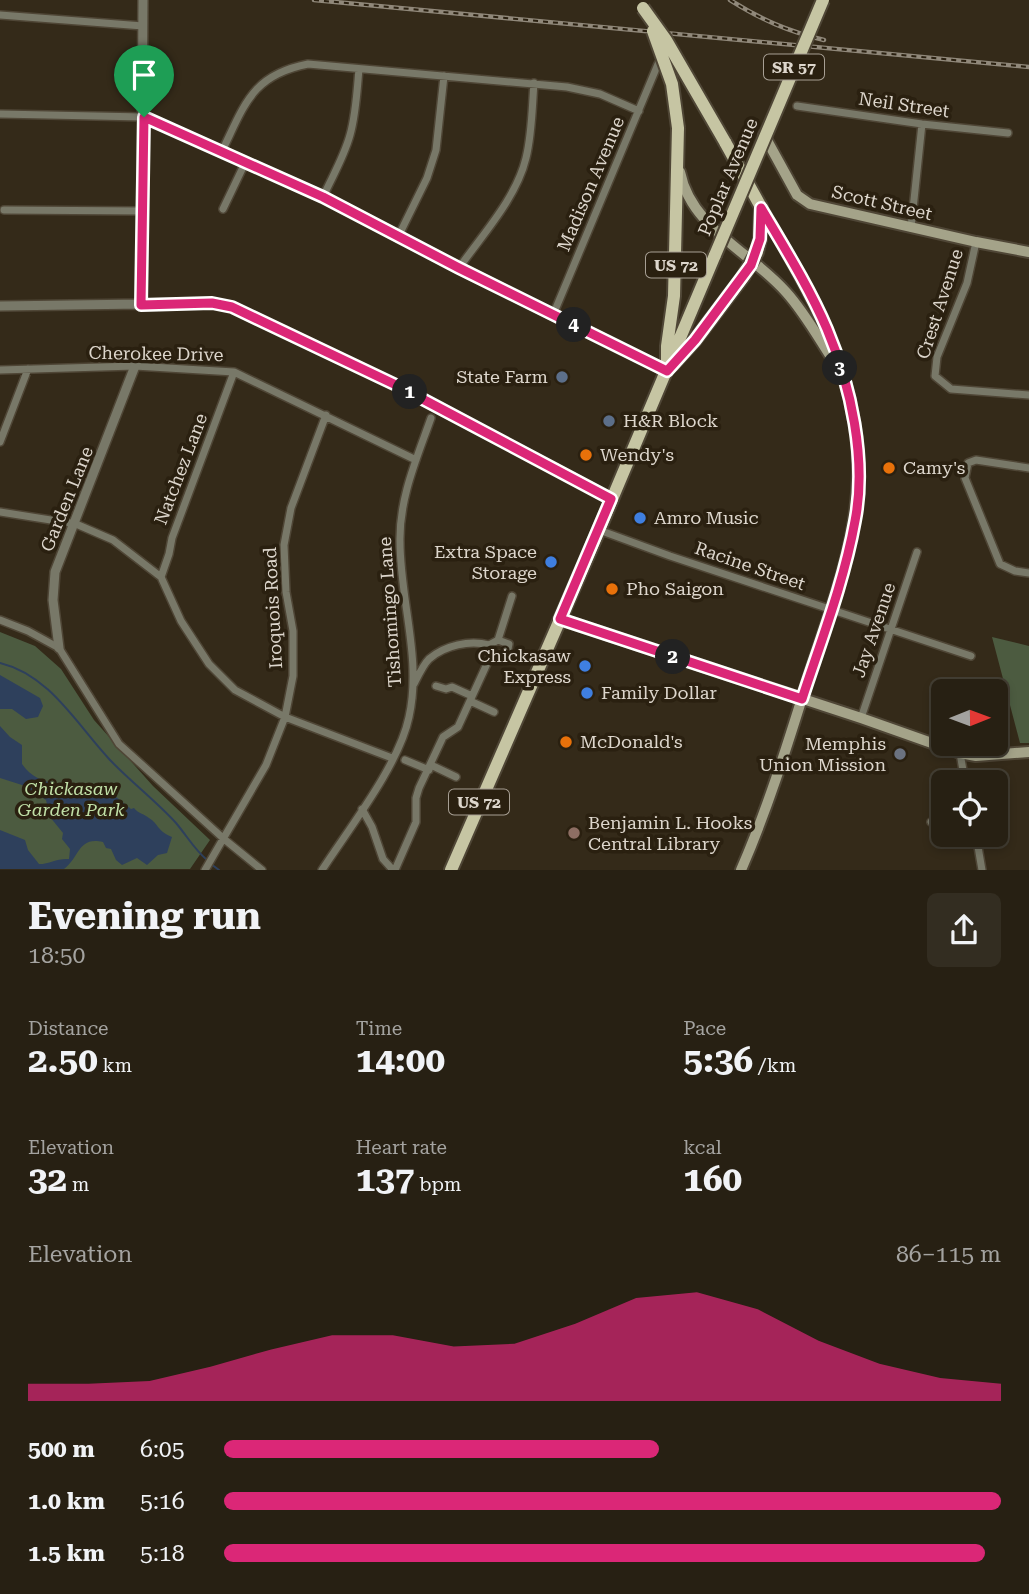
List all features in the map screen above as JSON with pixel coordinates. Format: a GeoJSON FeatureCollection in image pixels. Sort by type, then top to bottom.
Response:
{"type":"FeatureCollection","features":[{"type":"Feature","properties":{"kind":"main road","name":"Poplar Avenue"},"geometry":{"type":"LineString","coordinates":[[451,870],[667,371],[823,0]]}},
{"type":"Feature","properties":{"kind":"main road","name":"US 72"},"geometry":{"type":"LineString","coordinates":[[641,4],[669,72],[678,128],[675,286],[667,346],[667,371]]}},
{"type":"Feature","properties":{"kind":"main road","name":"US 72"},"geometry":{"type":"LineString","coordinates":[[641,4],[666,40],[761,208],[760,239],[754,258],[743,277],[695,340],[667,371]]}},
{"type":"Feature","properties":{"kind":"main road","name":"Scott Street"},"geometry":{"type":"LineString","coordinates":[[764,135],[797,195],[810,204],[1029,252]]}},
{"type":"Feature","properties":{"kind":"main road"},"geometry":{"type":"LineString","coordinates":[[678,159],[684,188],[696,209],[784,289],[841,372]]}},
{"type":"Feature","properties":{"kind":"main road"},"geometry":{"type":"LineString","coordinates":[[741,870],[802,699],[847,559],[856,519],[860,472],[854,419],[828,331],[810,293],[761,208]]}},
{"type":"Feature","properties":{"kind":"main road"},"geometry":{"type":"LineString","coordinates":[[560,619],[931,743]]}},
{"type":"Feature","properties":{"kind":"main road"},"geometry":{"type":"LineString","coordinates":[[1008,754],[1029,752]]}},
{"type":"Feature","properties":{"kind":"street"},"geometry":{"type":"LineString","coordinates":[[141,305],[143,0]]}},
{"type":"Feature","properties":{"kind":"street"},"geometry":{"type":"LineString","coordinates":[[0,15],[143,26]]}},
{"type":"Feature","properties":{"kind":"street"},"geometry":{"type":"LineString","coordinates":[[222,151],[244,106],[258,86],[284,69],[308,64],[534,83],[600,94],[639,111]]}},
{"type":"Feature","properties":{"kind":"street","name":"Madison Avenue"},"geometry":{"type":"LineString","coordinates":[[553,315],[658,64]]}},
{"type":"Feature","properties":{"kind":"street"},"geometry":{"type":"LineString","coordinates":[[323,197],[351,134],[359,68]]}},
{"type":"Feature","properties":{"kind":"street"},"geometry":{"type":"LineString","coordinates":[[398,237],[427,178],[436,150],[444,76]]}},
{"type":"Feature","properties":{"kind":"street"},"geometry":{"type":"LineString","coordinates":[[459,268],[512,192],[525,161],[531,129],[534,83]]}},
{"type":"Feature","properties":{"kind":"street","name":"Neil Street"},"geometry":{"type":"LineString","coordinates":[[797,106],[1008,133]]}},
{"type":"Feature","properties":{"kind":"street"},"geometry":{"type":"LineString","coordinates":[[0,114],[144,117],[323,197],[667,371]]}},
{"type":"Feature","properties":{"kind":"street"},"geometry":{"type":"LineString","coordinates":[[911,228],[922,124]]}},
{"type":"Feature","properties":{"kind":"street"},"geometry":{"type":"LineString","coordinates":[[223,209],[245,163]]}},
{"type":"Feature","properties":{"kind":"street"},"geometry":{"type":"LineString","coordinates":[[4,210],[143,211]]}},
{"type":"Feature","properties":{"kind":"street","name":"Crest Avenue"},"geometry":{"type":"LineString","coordinates":[[976,242],[967,283],[936,357],[934,376],[951,389],[1029,395]]}},
{"type":"Feature","properties":{"kind":"street"},"geometry":{"type":"LineString","coordinates":[[0,306],[212,303],[232,307],[396,385],[611,499]]}},
{"type":"Feature","properties":{"kind":"street","name":"Cherokee Drive"},"geometry":{"type":"LineString","coordinates":[[0,370],[135,366],[234,372],[416,460]]}},
{"type":"Feature","properties":{"kind":"street","name":"Garden Lane"},"geometry":{"type":"LineString","coordinates":[[59,648],[53,600],[55,572],[76,524],[135,366]]}},
{"type":"Feature","properties":{"kind":"street"},"geometry":{"type":"LineString","coordinates":[[0,442],[27,369]]}},
{"type":"Feature","properties":{"kind":"street","name":"Natchez Lane"},"geometry":{"type":"LineString","coordinates":[[161,577],[172,538],[234,372]]}},
{"type":"Feature","properties":{"kind":"street","name":"Iroquois Road"},"geometry":{"type":"LineString","coordinates":[[205,870],[266,765],[285,718],[293,676],[293,631],[286,592],[284,545],[291,508],[326,415]]}},
{"type":"Feature","properties":{"kind":"street","name":"Tishomingo Lane"},"geometry":{"type":"LineString","coordinates":[[323,870],[380,782],[409,718],[413,684],[400,538],[404,498],[431,418]]}},
{"type":"Feature","properties":{"kind":"street"},"geometry":{"type":"LineString","coordinates":[[1029,468],[976,460],[968,463],[965,478],[1000,564],[1015,571],[1029,573]]}},
{"type":"Feature","properties":{"kind":"street"},"geometry":{"type":"LineString","coordinates":[[0,512],[76,524],[113,540],[161,577],[181,621],[209,664],[235,690],[285,718],[392,758]]}},
{"type":"Feature","properties":{"kind":"street","name":"Racine Street"},"geometry":{"type":"LineString","coordinates":[[599,530],[971,656]]}},
{"type":"Feature","properties":{"kind":"street","name":"Jay Avenue"},"geometry":{"type":"LineString","coordinates":[[861,718],[917,552]]}},
{"type":"Feature","properties":{"kind":"street"},"geometry":{"type":"LineString","coordinates":[[413,684],[429,660],[447,648],[478,642],[489,645],[498,640],[512,596]]}},
{"type":"Feature","properties":{"kind":"street"},"geometry":{"type":"LineString","coordinates":[[0,620],[59,648],[119,744],[262,870]]}},
{"type":"Feature","properties":{"kind":"street"},"geometry":{"type":"LineString","coordinates":[[491,655],[507,654],[509,644],[498,640]]}},
{"type":"Feature","properties":{"kind":"street"},"geometry":{"type":"LineString","coordinates":[[362,809],[372,827],[383,859],[394,870],[416,822],[416,798],[443,737],[458,727],[491,655],[489,645]]}},
{"type":"Feature","properties":{"kind":"street"},"geometry":{"type":"LineString","coordinates":[[436,686],[446,689],[452,687],[494,712]]}},
{"type":"Feature","properties":{"kind":"street"},"geometry":{"type":"LineString","coordinates":[[405,760],[456,777]]}},
{"type":"Feature","properties":{"kind":"street"},"geometry":{"type":"LineString","coordinates":[[978,847],[982,870]]}},
{"type":"Feature","properties":{"kind":"green space","name":"Chickasaw Garden Park"},"geometry":{"type":"Polygon","coordinates":[[[0,632],[35,646],[61,669],[94,720],[153,786],[210,840],[190,869],[0,869],[0,632]]]}},
{"type":"Feature","properties":{"kind":"green space"},"geometry":{"type":"Polygon","coordinates":[[[992,637],[1029,646],[1029,743],[1020,743],[1008,698],[1008,679],[1003,679],[992,637]]]}},
{"type":"Feature","properties":{"kind":"water"},"geometry":{"type":"Polygon","coordinates":[[[0,675],[40,698],[43,706],[38,717],[26,719],[12,709],[0,709],[0,675]]]}},
{"type":"Feature","properties":{"kind":"water"},"geometry":{"type":"Polygon","coordinates":[[[0,726],[22,745],[22,764],[29,772],[46,781],[93,786],[109,792],[131,809],[134,808],[147,816],[172,837],[167,853],[158,855],[147,865],[137,858],[122,865],[116,860],[111,849],[106,848],[103,842],[95,841],[84,845],[64,869],[0,869],[0,830],[25,840],[28,850],[39,864],[69,859],[70,849],[62,839],[63,833],[50,817],[46,800],[22,785],[0,778],[0,726]]]}},
{"type":"Feature","properties":{"kind":"waterway"},"geometry":{"type":"LineString","coordinates":[[0,663],[18,669],[48,690],[110,760],[176,823],[207,860]]}},
{"type":"Feature","properties":{"kind":"waterway"},"geometry":{"type":"LineString","coordinates":[[211,864],[219,870]]}},
{"type":"Feature","properties":{"kind":"railway"},"geometry":{"type":"LineString","coordinates":[[314,0],[1029,67]]}},
{"type":"Feature","properties":{"kind":"railway"},"geometry":{"type":"LineString","coordinates":[[730,0],[775,24],[824,40]]}},
{"type":"Feature","properties":{"kind":"place","name":"State Farm"},"geometry":{"type":"Point","coordinates":[562,377]}},
{"type":"Feature","properties":{"kind":"place","name":"H&R Block"},"geometry":{"type":"Point","coordinates":[609,421]}},
{"type":"Feature","properties":{"kind":"place","name":"Wendy's"},"geometry":{"type":"Point","coordinates":[586,455]}},
{"type":"Feature","properties":{"kind":"place","name":"Camy's"},"geometry":{"type":"Point","coordinates":[889,468]}},
{"type":"Feature","properties":{"kind":"place","name":"Amro Music"},"geometry":{"type":"Point","coordinates":[640,518]}},
{"type":"Feature","properties":{"kind":"place","name":"Extra Space Storage"},"geometry":{"type":"Point","coordinates":[551,562]}},
{"type":"Feature","properties":{"kind":"place","name":"Pho Saigon"},"geometry":{"type":"Point","coordinates":[612,589]}},
{"type":"Feature","properties":{"kind":"place","name":"Chickasaw Express"},"geometry":{"type":"Point","coordinates":[585,666]}},
{"type":"Feature","properties":{"kind":"place","name":"Family Dollar"},"geometry":{"type":"Point","coordinates":[587,693]}},
{"type":"Feature","properties":{"kind":"place","name":"McDonald's"},"geometry":{"type":"Point","coordinates":[566,742]}},
{"type":"Feature","properties":{"kind":"place","name":"Memphis Union Mission"},"geometry":{"type":"Point","coordinates":[900,754]}},
{"type":"Feature","properties":{"kind":"place","name":"Benjamin L. Hooks Central Library"},"geometry":{"type":"Point","coordinates":[574,833]}},
{"type":"Feature","properties":{"kind":"route"},"geometry":{"type":"LineString","coordinates":[[144,117],[323,197],[667,371],[695,340],[751,265],[760,239],[761,208],[810,293],[828,331],[854,419],[860,472],[856,519],[847,559],[802,699],[560,619],[611,499],[396,385],[232,307],[212,303],[141,305],[144,117]]}}]}
